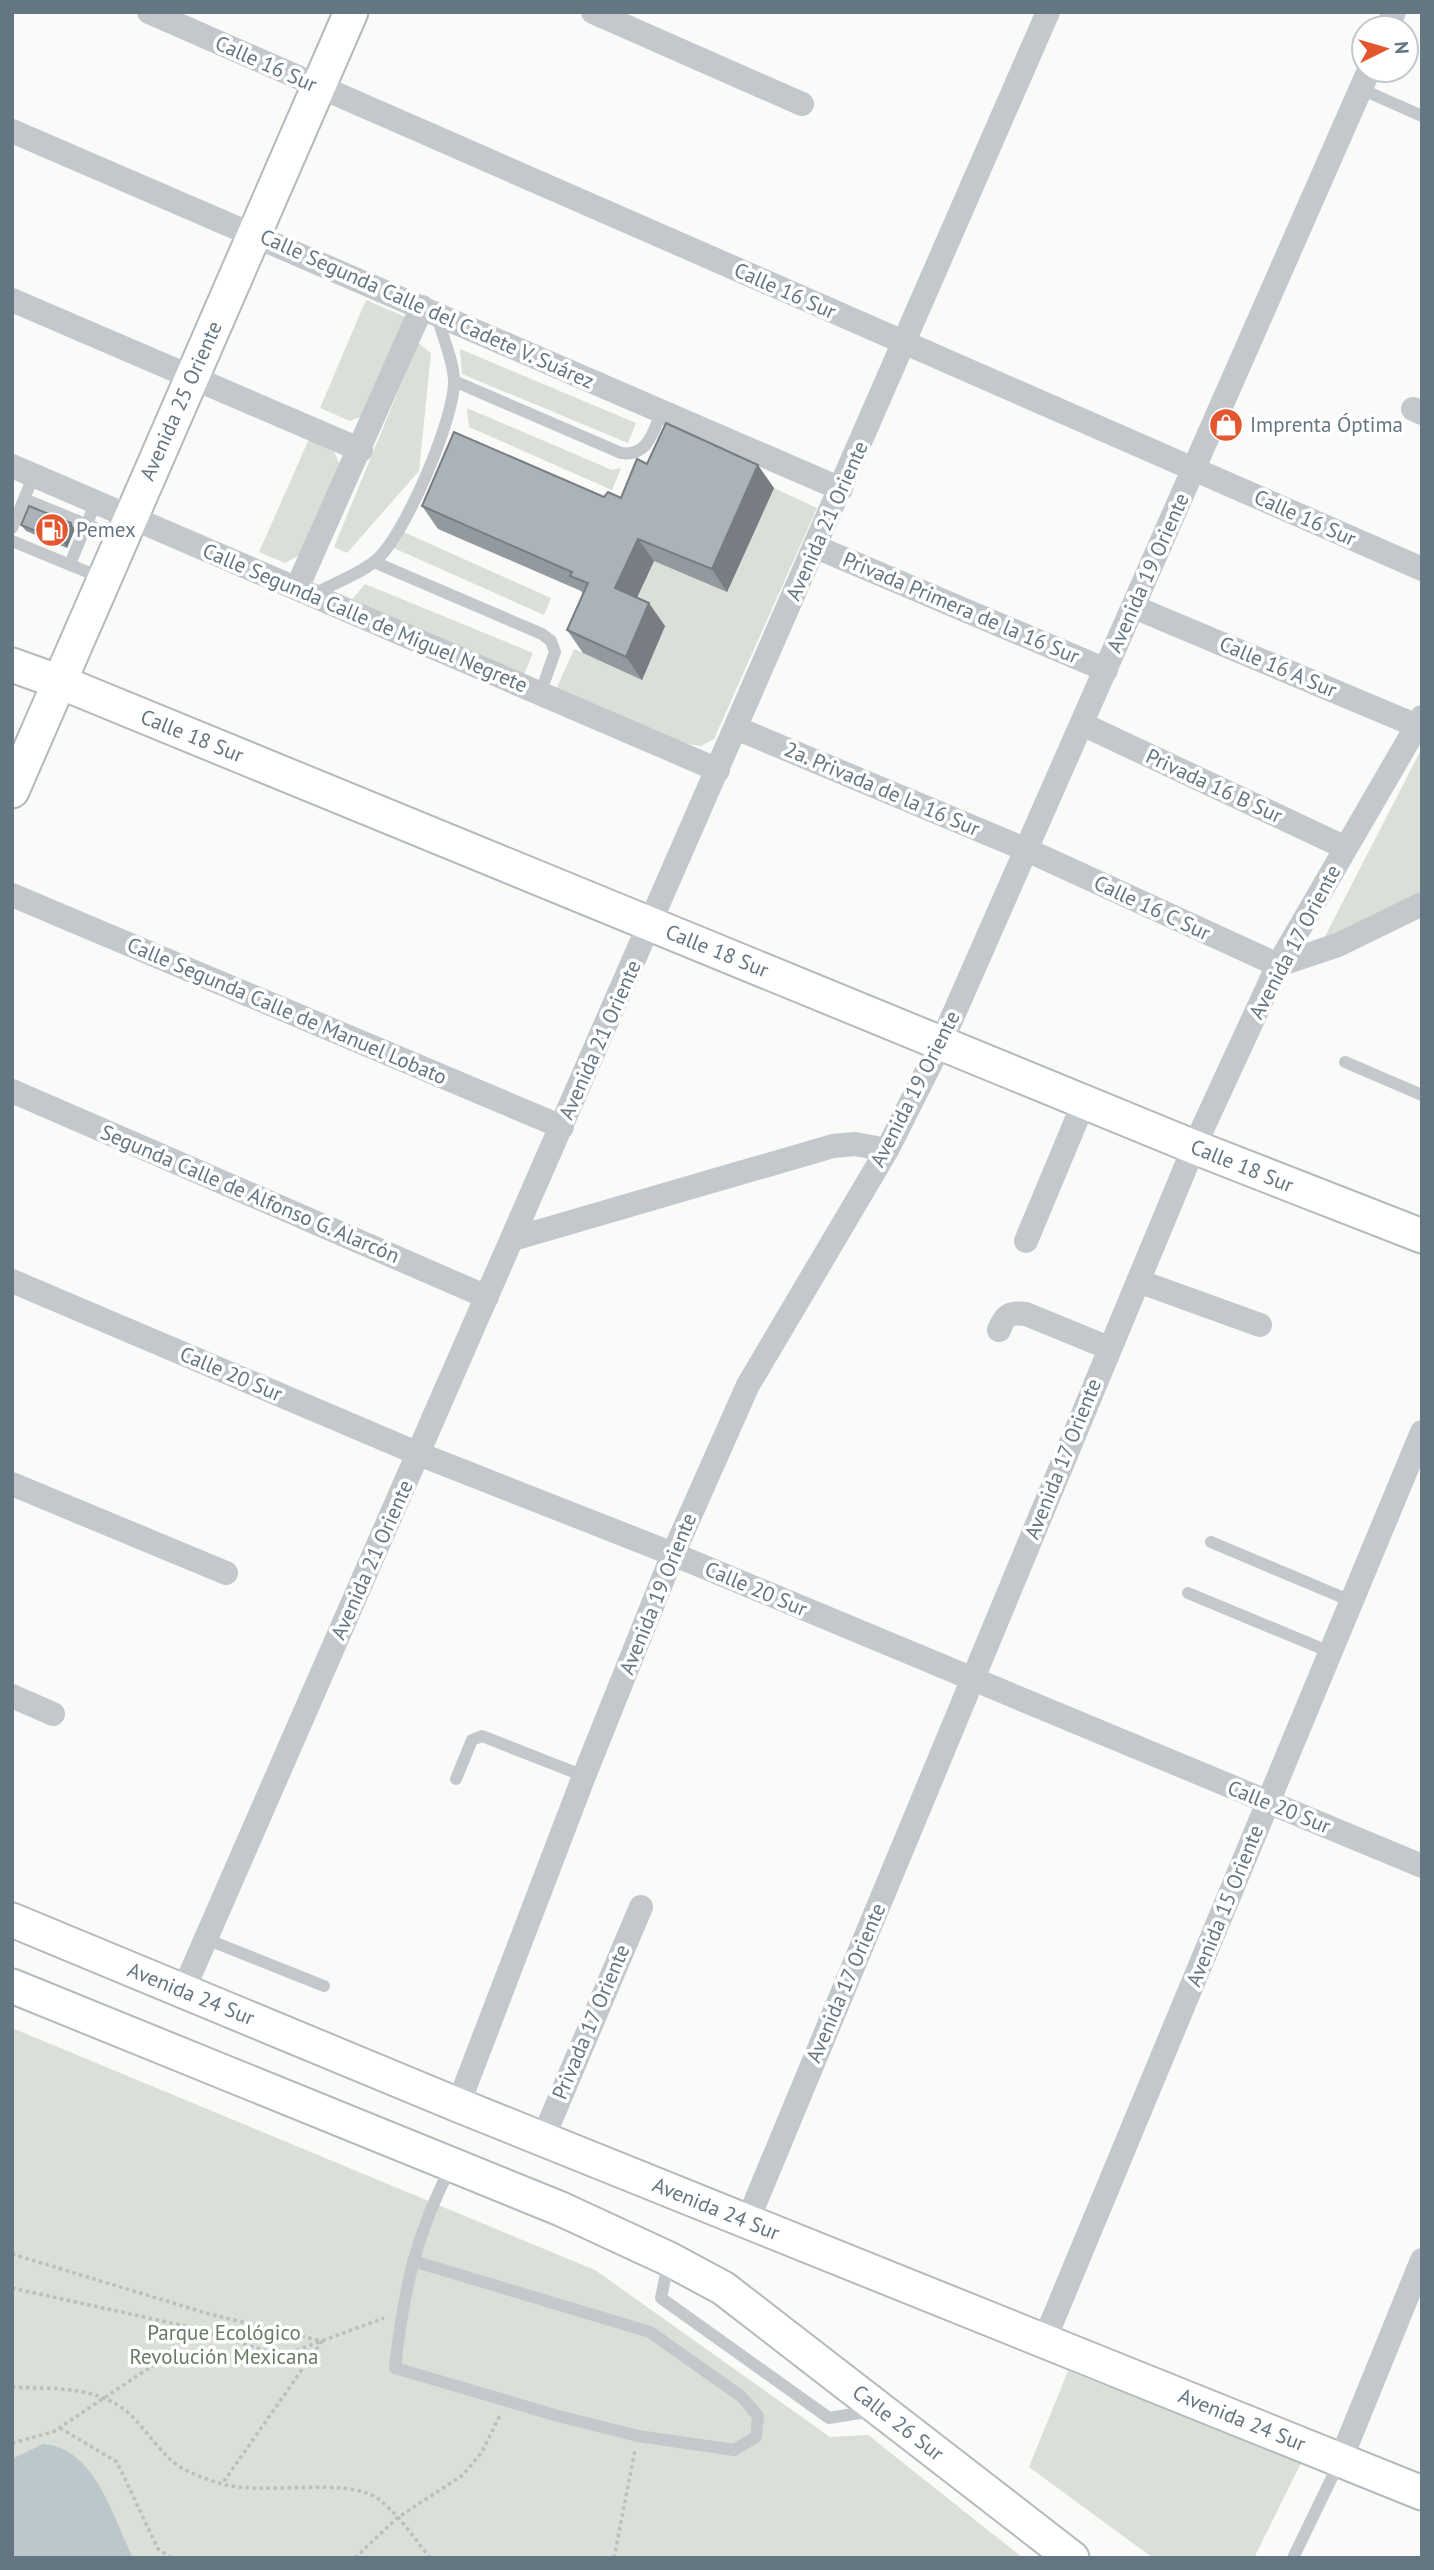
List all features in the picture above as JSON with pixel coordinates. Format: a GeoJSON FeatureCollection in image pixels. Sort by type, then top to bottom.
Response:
{"type":"FeatureCollection","features":[{"type":"Feature","properties":{"kind":"main road","name":"Avenida 25 Oriente"},"geometry":{"type":"LineString","coordinates":[[12,791],[125,528],[257,235],[351,12]]}},
{"type":"Feature","properties":{"kind":"main road","name":"Calle 18 Sur"},"geometry":{"type":"LineString","coordinates":[[12,666],[60,682],[1194,1147],[1422,1236]]}},
{"type":"Feature","properties":{"kind":"main road","name":"Avenida 24 Sur"},"geometry":{"type":"LineString","coordinates":[[12,1920],[458,2105],[1422,2493]]}},
{"type":"Feature","properties":{"kind":"main road"},"geometry":{"type":"LineString","coordinates":[[12,1986],[561,2209],[669,2259]]}},
{"type":"Feature","properties":{"kind":"main road","name":"Calle 26 Sur"},"geometry":{"type":"LineString","coordinates":[[669,2259],[723,2288],[1072,2558]]}},
{"type":"Feature","properties":{"kind":"street","name":"Calle 16 Sur"},"geometry":{"type":"LineString","coordinates":[[149,12],[1422,569]]}},
{"type":"Feature","properties":{"kind":"street"},"geometry":{"type":"LineString","coordinates":[[593,12],[802,104]]}},
{"type":"Feature","properties":{"kind":"street","name":"Avenida 21 Oriente"},"geometry":{"type":"LineString","coordinates":[[183,1991],[1048,12]]}},
{"type":"Feature","properties":{"kind":"street","name":"Avenida 19 Oriente"},"geometry":{"type":"LineString","coordinates":[[458,2105],[584,1776],[673,1554],[762,1357],[887,1150],[941,1043],[1363,84]]}},
{"type":"Feature","properties":{"kind":"street","name":"Calle Segunda Calle del Cadete V. Suárez"},"geometry":{"type":"LineString","coordinates":[[12,131],[841,489]]}},
{"type":"Feature","properties":{"kind":"street"},"geometry":{"type":"LineString","coordinates":[[12,300],[361,450]]}},
{"type":"Feature","properties":{"kind":"street"},"geometry":{"type":"LineString","coordinates":[[304,592],[361,450],[429,310]]}},
{"type":"Feature","properties":{"kind":"street","name":"Calle Segunda Calle de Miguel Negrete"},"geometry":{"type":"LineString","coordinates":[[23,470],[96,502],[125,528],[304,592],[718,770]]}},
{"type":"Feature","properties":{"kind":"street","name":"Privada Primera de la 16 Sur"},"geometry":{"type":"LineString","coordinates":[[816,547],[1106,670]]}},
{"type":"Feature","properties":{"kind":"street","name":"Calle 16 A Sur"},"geometry":{"type":"LineString","coordinates":[[1134,607],[1420,724]]}},
{"type":"Feature","properties":{"kind":"street","name":"Privada 16 B Sur"},"geometry":{"type":"LineString","coordinates":[[1082,724],[1346,848]]}},
{"type":"Feature","properties":{"kind":"street","name":"Avenida 17 Oriente"},"geometry":{"type":"LineString","coordinates":[[747,2222],[1194,1147],[1278,965],[1420,724]]}},
{"type":"Feature","properties":{"kind":"street","name":"2a. Privada de la 16 Sur"},"geometry":{"type":"LineString","coordinates":[[736,728],[1027,850]]}},
{"type":"Feature","properties":{"kind":"street","name":"Calle 16 C Sur"},"geometry":{"type":"LineString","coordinates":[[1027,850],[1278,965]]}},
{"type":"Feature","properties":{"kind":"street","name":"Calle Segunda Calle de Manuel Lobato"},"geometry":{"type":"LineString","coordinates":[[12,895],[562,1127]]}},
{"type":"Feature","properties":{"kind":"street"},"geometry":{"type":"LineString","coordinates":[[1278,965],[1338,945],[1422,904]]}},
{"type":"Feature","properties":{"kind":"street","name":"Segunda Calle de Alfonso G. Alarcón"},"geometry":{"type":"LineString","coordinates":[[12,1091],[487,1297]]}},
{"type":"Feature","properties":{"kind":"street"},"geometry":{"type":"LineString","coordinates":[[1026,1241],[1084,1102]]}},
{"type":"Feature","properties":{"kind":"street"},"geometry":{"type":"LineString","coordinates":[[513,1239],[833,1146],[855,1144],[887,1150]]}},
{"type":"Feature","properties":{"kind":"street","name":"Calle 20 Sur"},"geometry":{"type":"LineString","coordinates":[[12,1281],[419,1454],[673,1554],[1422,1866]]}},
{"type":"Feature","properties":{"kind":"street"},"geometry":{"type":"LineString","coordinates":[[1138,1281],[1260,1325]]}},
{"type":"Feature","properties":{"kind":"street"},"geometry":{"type":"LineString","coordinates":[[999,1330],[1004,1317],[1013,1312],[1026,1314],[1109,1348]]}},
{"type":"Feature","properties":{"kind":"street","name":"Avenida 15 Oriente"},"geometry":{"type":"LineString","coordinates":[[1044,2341],[1422,1432]]}},
{"type":"Feature","properties":{"kind":"street"},"geometry":{"type":"LineString","coordinates":[[12,1484],[226,1573]]}},
{"type":"Feature","properties":{"kind":"street"},"geometry":{"type":"LineString","coordinates":[[12,1696],[53,1714]]}},
{"type":"Feature","properties":{"kind":"street","name":"Privada 17 Oriente"},"geometry":{"type":"LineString","coordinates":[[543,2138],[641,1907]]}},
{"type":"Feature","properties":{"kind":"street"},"geometry":{"type":"LineString","coordinates":[[1341,2459],[1422,2260]]}},
{"type":"Feature","properties":{"kind":"lane"},"geometry":{"type":"LineString","coordinates":[[1373,84],[1422,116]]}},
{"type":"Feature","properties":{"kind":"lane"},"geometry":{"type":"LineString","coordinates":[[304,592],[374,562],[389,546],[407,517],[441,439],[454,381],[429,310]]}},
{"type":"Feature","properties":{"kind":"lane"},"geometry":{"type":"LineString","coordinates":[[454,381],[621,453],[632,455],[642,450],[649,442],[662,411]]}},
{"type":"Feature","properties":{"kind":"lane"},"geometry":{"type":"LineString","coordinates":[[12,528],[24,499],[23,470]]}},
{"type":"Feature","properties":{"kind":"lane"},"geometry":{"type":"LineString","coordinates":[[24,499],[86,525],[125,528]]}},
{"type":"Feature","properties":{"kind":"lane"},"geometry":{"type":"LineString","coordinates":[[70,564],[96,502]]}},
{"type":"Feature","properties":{"kind":"lane"},"geometry":{"type":"LineString","coordinates":[[12,541],[104,579]]}},
{"type":"Feature","properties":{"kind":"lane"},"geometry":{"type":"LineString","coordinates":[[374,562],[542,634],[551,641],[555,652],[540,694]]}},
{"type":"Feature","properties":{"kind":"lane"},"geometry":{"type":"LineString","coordinates":[[1345,1062],[1422,1095]]}},
{"type":"Feature","properties":{"kind":"lane"},"geometry":{"type":"LineString","coordinates":[[1212,1542],[1351,1601]]}},
{"type":"Feature","properties":{"kind":"lane"},"geometry":{"type":"LineString","coordinates":[[1188,1592],[1330,1652]]}},
{"type":"Feature","properties":{"kind":"lane"},"geometry":{"type":"LineString","coordinates":[[456,1779],[475,1736],[482,1736],[584,1776]]}},
{"type":"Feature","properties":{"kind":"lane"},"geometry":{"type":"LineString","coordinates":[[206,1939],[324,1986]]}},
{"type":"Feature","properties":{"kind":"lane"},"geometry":{"type":"LineString","coordinates":[[413,2261],[650,2332],[742,2397],[758,2416],[756,2437],[734,2450],[638,2436],[395,2368],[401,2306],[413,2261],[425,2219],[453,2165]]}},
{"type":"Feature","properties":{"kind":"lane"},"geometry":{"type":"LineString","coordinates":[[669,2259],[661,2298],[829,2418],[882,2410]]}},
{"type":"Feature","properties":{"kind":"lane"},"geometry":{"type":"LineString","coordinates":[[1293,2558],[1341,2459]]}},
{"type":"Feature","properties":{"kind":"path"},"geometry":{"type":"LineString","coordinates":[[12,2254],[209,2314],[322,2341]]}},
{"type":"Feature","properties":{"kind":"path"},"geometry":{"type":"LineString","coordinates":[[12,2288],[194,2328],[281,2356],[386,2317]]}},
{"type":"Feature","properties":{"kind":"path"},"geometry":{"type":"LineString","coordinates":[[12,2443],[60,2428],[155,2364],[194,2328]]}},
{"type":"Feature","properties":{"kind":"path"},"geometry":{"type":"LineString","coordinates":[[222,2484],[322,2341]]}},
{"type":"Feature","properties":{"kind":"path"},"geometry":{"type":"LineString","coordinates":[[12,2387],[82,2391],[103,2397],[120,2406],[169,2459],[187,2471],[222,2484],[261,2489],[363,2493],[376,2498],[397,2518],[430,2558]]}},
{"type":"Feature","properties":{"kind":"path"},"geometry":{"type":"LineString","coordinates":[[355,2558],[397,2518],[463,2476],[482,2452],[506,2400]]}},
{"type":"Feature","properties":{"kind":"path"},"geometry":{"type":"LineString","coordinates":[[60,2428],[117,2462],[158,2549],[172,2558]]}},
{"type":"Feature","properties":{"kind":"path"},"geometry":{"type":"LineString","coordinates":[[614,2558],[638,2436]]}},
{"type":"Feature","properties":{"kind":"green space"},"geometry":{"type":"Polygon","coordinates":[[[366,300],[408,318],[367,414],[350,421],[320,408],[366,300]]]}},
{"type":"Feature","properties":{"kind":"green space"},"geometry":{"type":"Polygon","coordinates":[[[418,343],[431,353],[419,471],[347,553],[334,547],[418,343]]]}},
{"type":"Feature","properties":{"kind":"green space"},"geometry":{"type":"Polygon","coordinates":[[[460,349],[636,423],[628,443],[462,374],[460,349]]]}},
{"type":"Feature","properties":{"kind":"green space"},"geometry":{"type":"Polygon","coordinates":[[[467,408],[612,470],[621,468],[612,490],[469,427],[467,408]]]}},
{"type":"Feature","properties":{"kind":"green space"},"geometry":{"type":"Polygon","coordinates":[[[309,439],[333,449],[340,465],[307,551],[285,563],[259,552],[309,439]]]}},
{"type":"Feature","properties":{"kind":"green space"},"geometry":{"type":"Polygon","coordinates":[[[774,488],[817,508],[714,739],[701,746],[669,741],[556,690],[574,649],[642,679],[619,605],[638,563],[774,488]]]}},
{"type":"Feature","properties":{"kind":"green space"},"geometry":{"type":"Polygon","coordinates":[[[397,529],[551,598],[544,615],[389,546],[397,529]]]}},
{"type":"Feature","properties":{"kind":"green space"},"geometry":{"type":"Polygon","coordinates":[[[365,584],[533,653],[523,677],[349,603],[365,584]]]}},
{"type":"Feature","properties":{"kind":"green space"},"geometry":{"type":"Polygon","coordinates":[[[1422,748],[1422,895],[1319,948],[1422,748]]]}},
{"type":"Feature","properties":{"kind":"green space","name":"Parque Ecológico Revolución Mexicana"},"geometry":{"type":"Polygon","coordinates":[[[12,2028],[595,2270],[830,2437],[868,2435],[1023,2558],[12,2558],[12,2028]]]}},
{"type":"Feature","properties":{"kind":"green space"},"geometry":{"type":"Polygon","coordinates":[[[1068,2371],[1302,2461],[1254,2558],[1153,2558],[1029,2467],[1068,2371]]]}},
{"type":"Feature","properties":{"kind":"shaded area"},"geometry":{"type":"Polygon","coordinates":[[[43,2444],[61,2448],[77,2458],[89,2471],[110,2505],[133,2558],[12,2558],[12,2459],[43,2444]]]}},
{"type":"Feature","properties":{"kind":"building"},"geometry":{"type":"Polygon","coordinates":[[[666,423],[758,465],[712,569],[638,539],[615,588],[649,603],[626,657],[567,630],[588,583],[570,576],[572,572],[422,506],[454,432],[604,497],[608,492],[621,498],[637,459],[647,464],[666,423]]]}},
{"type":"Feature","properties":{"kind":"building","name":"Pemex"},"geometry":{"type":"Polygon","coordinates":[[[29,506],[71,523],[63,542],[21,525],[29,506]]]}},
{"type":"Feature","properties":{"kind":"place","name":"Imprenta Óptima"},"geometry":{"type":"Point","coordinates":[1226,425]}},
{"type":"Feature","properties":{"kind":"place","name":"Pemex"},"geometry":{"type":"Point","coordinates":[52,530]}}]}
